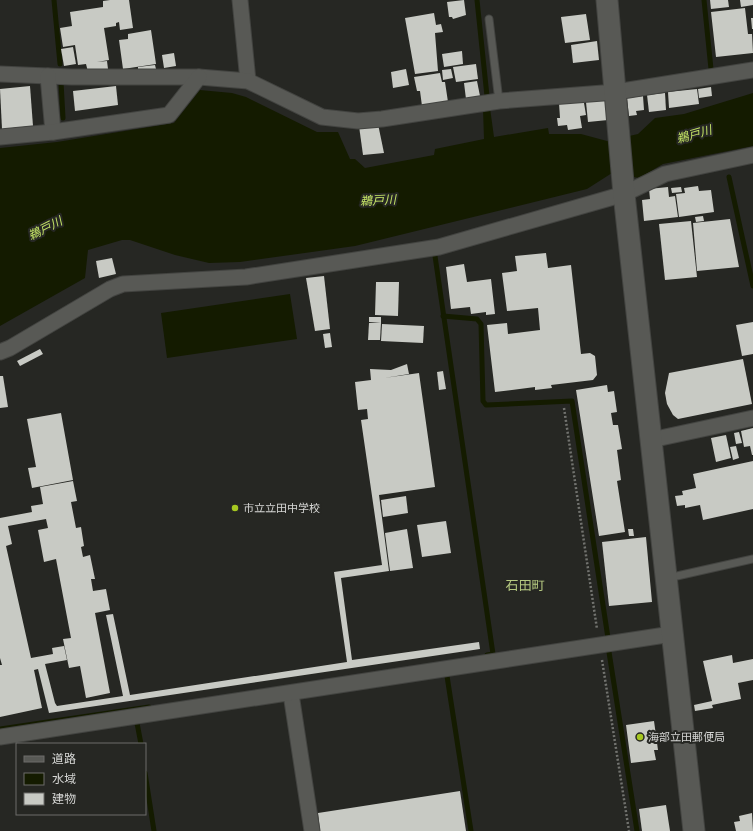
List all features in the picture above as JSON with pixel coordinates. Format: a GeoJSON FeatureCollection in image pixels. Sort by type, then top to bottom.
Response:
{"type":"FeatureCollection","features":[{"type":"Feature","properties":{"kind":"street"},"geometry":{"type":"LineString","coordinates":[[240,0],[248,81]]}},
{"type":"Feature","properties":{"kind":"street"},"geometry":{"type":"LineString","coordinates":[[607,0],[624,186],[694,831]]}},
{"type":"Feature","properties":{"kind":"street"},"geometry":{"type":"LineString","coordinates":[[0,74],[48,76],[199,77],[248,81],[311,112],[335,120],[358,121],[382,119],[499,101],[616,92],[753,70]]}},
{"type":"Feature","properties":{"kind":"street"},"geometry":{"type":"LineString","coordinates":[[48,76],[53,132]]}},
{"type":"Feature","properties":{"kind":"street"},"geometry":{"type":"LineString","coordinates":[[0,137],[53,132],[169,115],[199,77]]}},
{"type":"Feature","properties":{"kind":"street"},"geometry":{"type":"LineString","coordinates":[[0,352],[10,348],[110,288],[123,284],[246,277],[439,247],[624,186],[665,174],[753,155]]}},
{"type":"Feature","properties":{"kind":"street"},"geometry":{"type":"LineString","coordinates":[[651,440],[753,418]]}},
{"type":"Feature","properties":{"kind":"street"},"geometry":{"type":"LineString","coordinates":[[0,737],[290,694],[672,634]]}},
{"type":"Feature","properties":{"kind":"street"},"geometry":{"type":"LineString","coordinates":[[290,694],[312,831]]}},
{"type":"Feature","properties":{"kind":"lane"},"geometry":{"type":"LineString","coordinates":[[489,19],[499,101]]}},
{"type":"Feature","properties":{"kind":"lane"},"geometry":{"type":"LineString","coordinates":[[666,579],[753,559]]}},
{"type":"Feature","properties":{"kind":"path"},"geometry":{"type":"LineString","coordinates":[[564,408],[629,831]]}},
{"type":"Feature","properties":{"kind":"water","name":"鵜戸川"},"geometry":{"type":"Polygon","coordinates":[[[200,90],[232,93],[246,97],[317,132],[338,132],[350,159],[355,159],[365,168],[434,155],[435,149],[484,139],[483,109],[490,108],[494,137],[548,128],[549,134],[581,134],[607,141],[638,134],[655,118],[684,114],[753,93],[753,146],[663,164],[639,178],[612,173],[587,189],[355,246],[240,262],[209,263],[175,255],[130,240],[122,240],[88,250],[85,278],[0,326],[0,148],[57,142],[174,123],[200,90]]]}},
{"type":"Feature","properties":{"kind":"water"},"geometry":{"type":"Polygon","coordinates":[[[290,294],[297,339],[167,358],[161,313],[290,294]]]}},
{"type":"Feature","properties":{"kind":"building"},"geometry":{"type":"Polygon","coordinates":[[[129,0],[133,28],[120,30],[119,22],[116,23],[116,26],[104,28],[109,60],[97,62],[107,61],[108,69],[88,72],[86,64],[78,65],[75,45],[63,47],[60,28],[72,26],[70,12],[103,7],[103,1],[129,0]]]}},
{"type":"Feature","properties":{"kind":"building"},"geometry":{"type":"Polygon","coordinates":[[[464,0],[466,15],[453,19],[452,17],[449,17],[447,2],[464,0]]]}},
{"type":"Feature","properties":{"kind":"building"},"geometry":{"type":"Polygon","coordinates":[[[710,0],[728,0],[729,7],[711,9],[710,0]]]}},
{"type":"Feature","properties":{"kind":"building"},"geometry":{"type":"Polygon","coordinates":[[[740,0],[753,0],[753,5],[741,7],[740,0]]]}},
{"type":"Feature","properties":{"kind":"building"},"geometry":{"type":"Polygon","coordinates":[[[745,8],[748,34],[752,34],[753,53],[716,57],[711,12],[745,8]]]}},
{"type":"Feature","properties":{"kind":"building"},"geometry":{"type":"Polygon","coordinates":[[[434,13],[436,25],[441,24],[443,32],[435,33],[438,71],[415,74],[405,18],[434,13]]]}},
{"type":"Feature","properties":{"kind":"building"},"geometry":{"type":"Polygon","coordinates":[[[586,14],[590,40],[565,43],[561,17],[586,14]]]}},
{"type":"Feature","properties":{"kind":"building"},"geometry":{"type":"Polygon","coordinates":[[[751,18],[753,18],[753,29],[752,29],[751,18]]]}},
{"type":"Feature","properties":{"kind":"building"},"geometry":{"type":"Polygon","coordinates":[[[151,30],[156,64],[123,69],[119,40],[128,39],[128,34],[151,30]]]}},
{"type":"Feature","properties":{"kind":"building"},"geometry":{"type":"Polygon","coordinates":[[[597,41],[599,60],[573,63],[571,45],[597,41]]]}},
{"type":"Feature","properties":{"kind":"building"},"geometry":{"type":"Polygon","coordinates":[[[73,47],[76,64],[64,66],[61,49],[73,47]]]}},
{"type":"Feature","properties":{"kind":"building"},"geometry":{"type":"Polygon","coordinates":[[[462,51],[463,64],[444,67],[442,54],[462,51]]]}},
{"type":"Feature","properties":{"kind":"building"},"geometry":{"type":"Polygon","coordinates":[[[174,53],[176,66],[164,68],[162,55],[174,53]]]}},
{"type":"Feature","properties":{"kind":"building"},"geometry":{"type":"Polygon","coordinates":[[[476,64],[478,79],[456,82],[453,67],[476,64]]]}},
{"type":"Feature","properties":{"kind":"building"},"geometry":{"type":"Polygon","coordinates":[[[155,65],[156,69],[138,71],[138,67],[155,65]]]}},
{"type":"Feature","properties":{"kind":"building"},"geometry":{"type":"Polygon","coordinates":[[[406,69],[409,85],[393,88],[391,72],[406,69]]]}},
{"type":"Feature","properties":{"kind":"building"},"geometry":{"type":"Polygon","coordinates":[[[451,69],[453,78],[443,80],[442,70],[451,69]]]}},
{"type":"Feature","properties":{"kind":"building"},"geometry":{"type":"Polygon","coordinates":[[[440,73],[442,82],[445,82],[448,102],[422,106],[420,91],[417,91],[414,77],[440,73]]]}},
{"type":"Feature","properties":{"kind":"building"},"geometry":{"type":"Polygon","coordinates":[[[477,81],[480,96],[466,99],[464,83],[477,81]]]}},
{"type":"Feature","properties":{"kind":"building"},"geometry":{"type":"Polygon","coordinates":[[[30,86],[33,126],[2,129],[0,89],[30,86]]]}},
{"type":"Feature","properties":{"kind":"building"},"geometry":{"type":"Polygon","coordinates":[[[116,86],[118,105],[75,111],[73,91],[116,86]]]}},
{"type":"Feature","properties":{"kind":"building"},"geometry":{"type":"Polygon","coordinates":[[[711,87],[712,96],[699,98],[698,89],[711,87]]]}},
{"type":"Feature","properties":{"kind":"building"},"geometry":{"type":"Polygon","coordinates":[[[697,89],[699,104],[669,108],[668,92],[697,89]]]}},
{"type":"Feature","properties":{"kind":"building"},"geometry":{"type":"Polygon","coordinates":[[[665,93],[666,110],[649,112],[647,95],[665,93]]]}},
{"type":"Feature","properties":{"kind":"building"},"geometry":{"type":"Polygon","coordinates":[[[643,96],[644,110],[636,111],[637,115],[629,116],[627,98],[643,96]]]}},
{"type":"Feature","properties":{"kind":"building"},"geometry":{"type":"Polygon","coordinates":[[[606,100],[608,120],[588,122],[586,102],[606,100]]]}},
{"type":"Feature","properties":{"kind":"building"},"geometry":{"type":"Polygon","coordinates":[[[579,101],[579,103],[584,103],[586,115],[580,116],[582,128],[568,130],[567,125],[558,126],[557,118],[560,118],[559,103],[579,101]]]}},
{"type":"Feature","properties":{"kind":"building"},"geometry":{"type":"Polygon","coordinates":[[[378,124],[384,153],[363,155],[359,126],[378,124]]]}},
{"type":"Feature","properties":{"kind":"building"},"geometry":{"type":"Polygon","coordinates":[[[698,186],[699,191],[711,190],[714,212],[679,217],[676,194],[685,193],[684,188],[698,186]]]}},
{"type":"Feature","properties":{"kind":"building"},"geometry":{"type":"Polygon","coordinates":[[[668,187],[669,197],[675,196],[678,217],[644,221],[642,200],[650,199],[649,189],[668,187]]]}},
{"type":"Feature","properties":{"kind":"building"},"geometry":{"type":"Polygon","coordinates":[[[681,187],[682,192],[672,193],[671,188],[681,187]]]}},
{"type":"Feature","properties":{"kind":"building"},"geometry":{"type":"Polygon","coordinates":[[[703,216],[704,221],[696,222],[695,217],[703,216]]]}},
{"type":"Feature","properties":{"kind":"building"},"geometry":{"type":"Polygon","coordinates":[[[730,219],[739,267],[697,271],[693,223],[730,219]]]}},
{"type":"Feature","properties":{"kind":"building"},"geometry":{"type":"Polygon","coordinates":[[[691,221],[697,277],[665,280],[659,224],[691,221]]]}},
{"type":"Feature","properties":{"kind":"building"},"geometry":{"type":"Polygon","coordinates":[[[546,253],[548,268],[571,265],[581,354],[590,353],[595,356],[597,375],[593,380],[551,385],[552,388],[535,390],[535,387],[495,392],[487,325],[507,323],[508,334],[540,330],[538,308],[507,311],[502,273],[517,271],[515,256],[546,253]]]}},
{"type":"Feature","properties":{"kind":"building"},"geometry":{"type":"Polygon","coordinates":[[[112,258],[116,274],[99,278],[96,261],[112,258]]]}},
{"type":"Feature","properties":{"kind":"building"},"geometry":{"type":"Polygon","coordinates":[[[464,264],[467,282],[491,279],[495,314],[486,315],[486,312],[471,314],[470,307],[451,309],[446,267],[464,264]]]}},
{"type":"Feature","properties":{"kind":"building"},"geometry":{"type":"Polygon","coordinates":[[[324,276],[330,329],[315,331],[306,278],[324,276]]]}},
{"type":"Feature","properties":{"kind":"building"},"geometry":{"type":"Polygon","coordinates":[[[376,282],[399,282],[398,316],[375,315],[376,282]]]}},
{"type":"Feature","properties":{"kind":"building"},"geometry":{"type":"Polygon","coordinates":[[[369,317],[381,317],[381,323],[369,322],[369,317]]]}},
{"type":"Feature","properties":{"kind":"building"},"geometry":{"type":"Polygon","coordinates":[[[753,322],[753,354],[742,356],[736,325],[753,322]]]}},
{"type":"Feature","properties":{"kind":"building"},"geometry":{"type":"Polygon","coordinates":[[[369,323],[381,323],[380,340],[368,340],[369,323]]]}},
{"type":"Feature","properties":{"kind":"building"},"geometry":{"type":"Polygon","coordinates":[[[382,324],[424,326],[423,343],[381,341],[382,324]]]}},
{"type":"Feature","properties":{"kind":"building"},"geometry":{"type":"Polygon","coordinates":[[[330,333],[332,347],[325,348],[323,334],[330,333]]]}},
{"type":"Feature","properties":{"kind":"building"},"geometry":{"type":"Polygon","coordinates":[[[40,349],[43,354],[20,366],[17,361],[40,349]]]}},
{"type":"Feature","properties":{"kind":"building"},"geometry":{"type":"Polygon","coordinates":[[[743,359],[752,404],[678,419],[673,415],[667,404],[665,393],[669,373],[743,359]]]}},
{"type":"Feature","properties":{"kind":"building"},"geometry":{"type":"Polygon","coordinates":[[[407,364],[409,374],[384,378],[419,373],[435,487],[379,495],[389,571],[341,578],[352,660],[479,642],[480,649],[49,713],[38,669],[34,670],[42,708],[0,717],[0,665],[2,665],[0,658],[0,518],[32,512],[31,506],[43,504],[40,487],[73,481],[77,501],[71,502],[76,528],[81,527],[84,546],[81,547],[83,557],[90,555],[95,579],[91,579],[93,591],[106,589],[110,610],[95,613],[110,693],[86,698],[80,666],[69,668],[63,639],[71,638],[56,559],[44,562],[38,530],[48,528],[46,519],[8,526],[12,544],[6,546],[31,658],[53,654],[52,648],[64,646],[67,660],[45,664],[57,706],[123,696],[106,615],[113,614],[130,695],[347,662],[334,572],[382,565],[361,420],[368,419],[367,409],[358,410],[355,382],[371,380],[370,369],[391,370],[407,364]]]}},
{"type":"Feature","properties":{"kind":"building"},"geometry":{"type":"Polygon","coordinates":[[[443,371],[446,389],[439,390],[437,372],[443,371]]]}},
{"type":"Feature","properties":{"kind":"building"},"geometry":{"type":"Polygon","coordinates":[[[0,376],[3,376],[8,407],[0,408],[0,376]]]}},
{"type":"Feature","properties":{"kind":"building"},"geometry":{"type":"Polygon","coordinates":[[[607,385],[608,392],[614,391],[617,412],[611,413],[613,425],[618,425],[622,449],[617,450],[621,480],[617,481],[625,532],[599,536],[576,390],[607,385]]]}},
{"type":"Feature","properties":{"kind":"building"},"geometry":{"type":"Polygon","coordinates":[[[61,413],[73,480],[32,488],[28,468],[36,467],[27,419],[61,413]]]}},
{"type":"Feature","properties":{"kind":"building"},"geometry":{"type":"Polygon","coordinates":[[[753,428],[752,455],[750,446],[744,447],[741,431],[753,428]]]}},
{"type":"Feature","properties":{"kind":"building"},"geometry":{"type":"Polygon","coordinates":[[[739,432],[742,443],[736,444],[734,433],[739,432]]]}},
{"type":"Feature","properties":{"kind":"building"},"geometry":{"type":"Polygon","coordinates":[[[726,435],[731,458],[716,462],[711,438],[726,435]]]}},
{"type":"Feature","properties":{"kind":"building"},"geometry":{"type":"Polygon","coordinates":[[[736,446],[739,458],[733,460],[730,447],[736,446]]]}},
{"type":"Feature","properties":{"kind":"building"},"geometry":{"type":"Polygon","coordinates":[[[753,461],[753,509],[703,520],[700,505],[685,508],[685,505],[677,506],[675,496],[683,495],[682,491],[696,488],[693,474],[753,461]]]}},
{"type":"Feature","properties":{"kind":"building"},"geometry":{"type":"Polygon","coordinates":[[[406,496],[408,513],[383,517],[381,500],[406,496]]]}},
{"type":"Feature","properties":{"kind":"building"},"geometry":{"type":"Polygon","coordinates":[[[446,521],[451,553],[422,557],[417,525],[446,521]]]}},
{"type":"Feature","properties":{"kind":"building"},"geometry":{"type":"Polygon","coordinates":[[[407,529],[413,568],[390,571],[385,533],[407,529]]]}},
{"type":"Feature","properties":{"kind":"building"},"geometry":{"type":"Polygon","coordinates":[[[628,529],[633,529],[634,536],[629,536],[628,529]]]}},
{"type":"Feature","properties":{"kind":"building"},"geometry":{"type":"Polygon","coordinates":[[[646,537],[652,602],[609,606],[602,542],[646,537]]]}},
{"type":"Feature","properties":{"kind":"building"},"geometry":{"type":"Polygon","coordinates":[[[732,655],[733,663],[753,659],[753,680],[738,683],[741,699],[712,705],[713,708],[695,711],[694,705],[712,701],[703,661],[732,655]]]}},
{"type":"Feature","properties":{"kind":"building"},"geometry":{"type":"Polygon","coordinates":[[[654,721],[658,750],[654,750],[656,760],[631,763],[626,725],[654,721]]]}},
{"type":"Feature","properties":{"kind":"building"},"geometry":{"type":"Polygon","coordinates":[[[460,791],[466,831],[320,831],[318,813],[460,791]]]}},
{"type":"Feature","properties":{"kind":"building"},"geometry":{"type":"Polygon","coordinates":[[[666,805],[670,831],[642,831],[639,809],[666,805]]]}},
{"type":"Feature","properties":{"kind":"building"},"geometry":{"type":"Polygon","coordinates":[[[752,813],[753,831],[736,831],[734,822],[740,821],[739,816],[752,813]]]}},
{"type":"Feature","properties":{"kind":"waterway"},"geometry":{"type":"LineString","coordinates":[[54,0],[60,64]]}},
{"type":"Feature","properties":{"kind":"waterway"},"geometry":{"type":"LineString","coordinates":[[477,0],[487,96]]}},
{"type":"Feature","properties":{"kind":"waterway"},"geometry":{"type":"LineString","coordinates":[[704,0],[711,69]]}},
{"type":"Feature","properties":{"kind":"waterway"},"geometry":{"type":"LineString","coordinates":[[61,82],[63,118]]}},
{"type":"Feature","properties":{"kind":"waterway"},"geometry":{"type":"LineString","coordinates":[[729,177],[753,286]]}},
{"type":"Feature","properties":{"kind":"waterway"},"geometry":{"type":"LineString","coordinates":[[435,256],[493,654],[487,655]]}},
{"type":"Feature","properties":{"kind":"waterway"},"geometry":{"type":"LineString","coordinates":[[443,316],[477,319],[481,324],[483,401],[486,405],[572,401],[608,638]]}},
{"type":"Feature","properties":{"kind":"waterway"},"geometry":{"type":"LineString","coordinates":[[609,652],[637,831]]}},
{"type":"Feature","properties":{"kind":"waterway"},"geometry":{"type":"LineString","coordinates":[[447,676],[471,831]]}},
{"type":"Feature","properties":{"kind":"waterway"},"geometry":{"type":"LineString","coordinates":[[0,729],[149,707]]}},
{"type":"Feature","properties":{"kind":"waterway"},"geometry":{"type":"LineString","coordinates":[[137,723],[141,743]]}},
{"type":"Feature","properties":{"kind":"waterway"},"geometry":{"type":"LineString","coordinates":[[146,779],[154,831]]}},
{"type":"Feature","properties":{"kind":"place","name":"市立立田中学校"},"geometry":{"type":"Point","coordinates":[235,508]}},
{"type":"Feature","properties":{"kind":"place","name":"海部立田郵便局"},"geometry":{"type":"Point","coordinates":[640,737]}},
{"type":"Feature","properties":{"kind":"district","name":"石田町"},"geometry":{"type":"Point","coordinates":[525,585]}}]}
